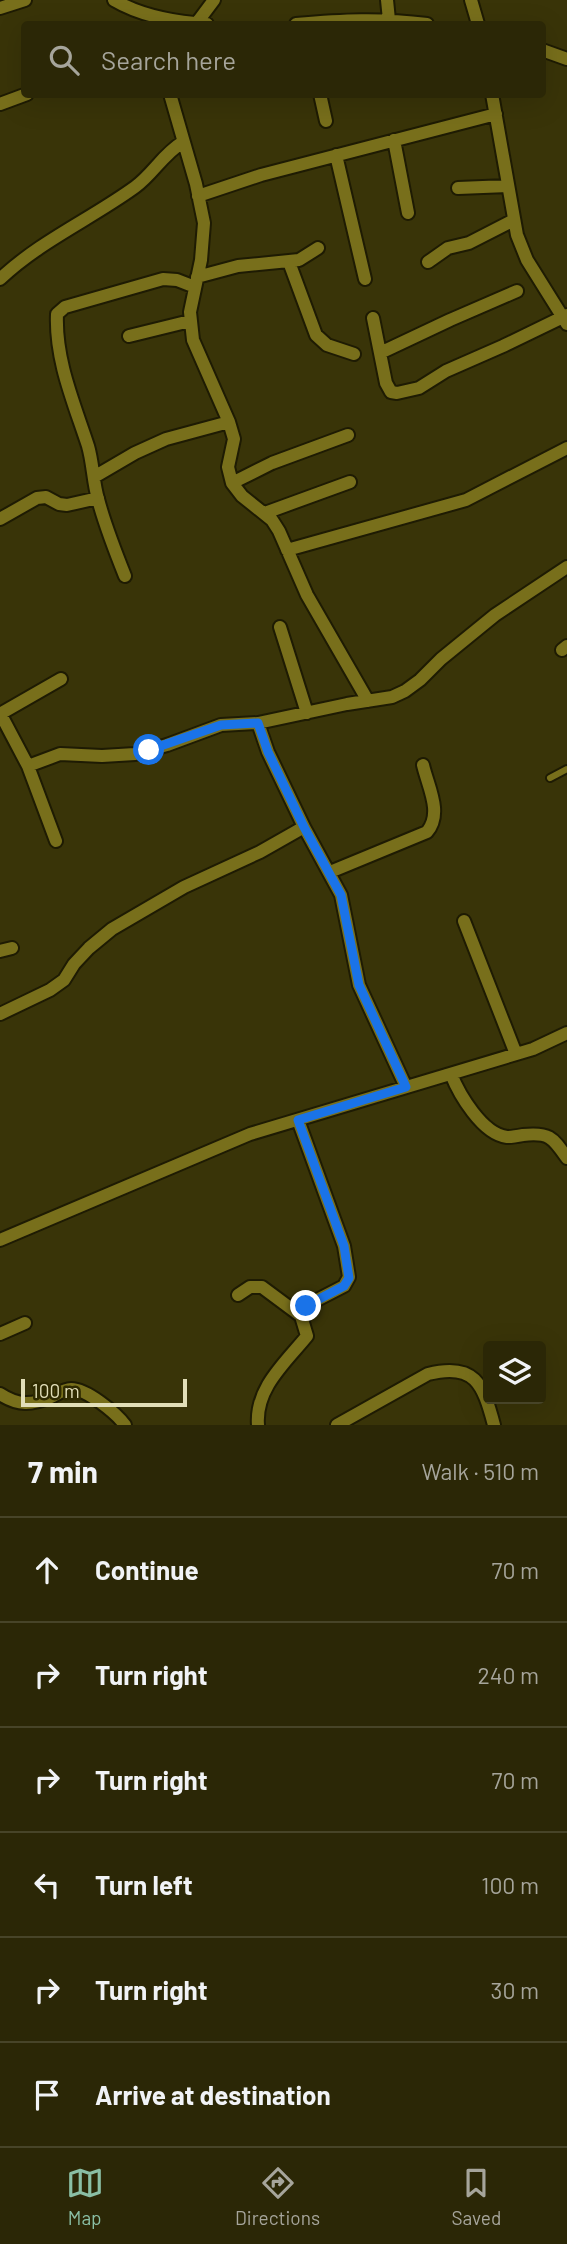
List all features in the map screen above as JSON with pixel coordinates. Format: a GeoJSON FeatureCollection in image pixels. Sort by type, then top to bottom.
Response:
{"type":"FeatureCollection","features":[{"type":"Feature","properties":{"kind":"street"},"geometry":{"type":"LineString","coordinates":[[0,8],[25,0]]}},
{"type":"Feature","properties":{"kind":"street"},"geometry":{"type":"LineString","coordinates":[[114,0],[136,11],[182,21]]}},
{"type":"Feature","properties":{"kind":"street"},"geometry":{"type":"LineString","coordinates":[[198,21],[214,0]]}},
{"type":"Feature","properties":{"kind":"street"},"geometry":{"type":"LineString","coordinates":[[387,0],[389,20]]}},
{"type":"Feature","properties":{"kind":"street"},"geometry":{"type":"LineString","coordinates":[[471,0],[477,21]]}},
{"type":"Feature","properties":{"kind":"street"},"geometry":{"type":"LineString","coordinates":[[339,21],[398,21]]}},
{"type":"Feature","properties":{"kind":"street"},"geometry":{"type":"LineString","coordinates":[[546,51],[567,59]]}},
{"type":"Feature","properties":{"kind":"street"},"geometry":{"type":"LineString","coordinates":[[0,104],[21,96]]}},
{"type":"Feature","properties":{"kind":"street"},"geometry":{"type":"LineString","coordinates":[[171,98],[204,223],[201,260],[190,321],[192,340],[229,422],[233,439],[229,467],[232,483],[242,496],[265,513],[279,531],[307,595],[368,701]]}},
{"type":"Feature","properties":{"kind":"street"},"geometry":{"type":"LineString","coordinates":[[321,98],[326,121]]}},
{"type":"Feature","properties":{"kind":"street"},"geometry":{"type":"LineString","coordinates":[[373,318],[388,388],[397,393],[419,388],[446,371],[566,318],[527,260],[517,235],[493,98]]}},
{"type":"Feature","properties":{"kind":"street"},"geometry":{"type":"LineString","coordinates":[[198,196],[261,175],[496,114]]}},
{"type":"Feature","properties":{"kind":"street"},"geometry":{"type":"LineString","coordinates":[[394,140],[408,213]]}},
{"type":"Feature","properties":{"kind":"street"},"geometry":{"type":"LineString","coordinates":[[0,279],[22,260],[73,225],[132,189],[170,151],[183,142]]}},
{"type":"Feature","properties":{"kind":"street"},"geometry":{"type":"LineString","coordinates":[[336,155],[365,279]]}},
{"type":"Feature","properties":{"kind":"street"},"geometry":{"type":"LineString","coordinates":[[458,188],[508,186]]}},
{"type":"Feature","properties":{"kind":"street"},"geometry":{"type":"LineString","coordinates":[[428,262],[448,247],[469,243],[514,220]]}},
{"type":"Feature","properties":{"kind":"street"},"geometry":{"type":"LineString","coordinates":[[125,576],[97,498],[90,454],[74,410],[64,369],[57,314],[65,307],[163,278],[196,282],[238,266],[299,260],[318,248]]}},
{"type":"Feature","properties":{"kind":"street"},"geometry":{"type":"LineString","coordinates":[[289,262],[316,335],[327,345],[354,354]]}},
{"type":"Feature","properties":{"kind":"street"},"geometry":{"type":"LineString","coordinates":[[380,353],[517,291]]}},
{"type":"Feature","properties":{"kind":"street"},"geometry":{"type":"LineString","coordinates":[[129,336],[190,321]]}},
{"type":"Feature","properties":{"kind":"street"},"geometry":{"type":"LineString","coordinates":[[94,477],[166,439],[229,422]]}},
{"type":"Feature","properties":{"kind":"street"},"geometry":{"type":"LineString","coordinates":[[232,483],[272,463],[348,435]]}},
{"type":"Feature","properties":{"kind":"street"},"geometry":{"type":"LineString","coordinates":[[287,550],[466,500],[567,448]]}},
{"type":"Feature","properties":{"kind":"street"},"geometry":{"type":"LineString","coordinates":[[265,513],[349,482]]}},
{"type":"Feature","properties":{"kind":"street"},"geometry":{"type":"LineString","coordinates":[[0,519],[37,498],[46,497],[59,504],[68,505],[97,498]]}},
{"type":"Feature","properties":{"kind":"street"},"geometry":{"type":"LineString","coordinates":[[28,766],[60,754],[135,754],[221,725],[258,723],[392,697],[405,691],[495,615],[567,567]]}},
{"type":"Feature","properties":{"kind":"street"},"geometry":{"type":"LineString","coordinates":[[280,626],[307,713]]}},
{"type":"Feature","properties":{"kind":"street"},"geometry":{"type":"LineString","coordinates":[[56,841],[28,766],[0,713],[61,679]]}},
{"type":"Feature","properties":{"kind":"street"},"geometry":{"type":"LineString","coordinates":[[258,723],[268,752],[304,827],[341,895],[359,985],[406,1087]]}},
{"type":"Feature","properties":{"kind":"street"},"geometry":{"type":"LineString","coordinates":[[330,872],[427,832],[433,824],[435,813],[423,765]]}},
{"type":"Feature","properties":{"kind":"street"},"geometry":{"type":"LineString","coordinates":[[0,1014],[50,990],[64,980],[89,947],[112,929],[184,887],[260,852],[304,827]]}},
{"type":"Feature","properties":{"kind":"street"},"geometry":{"type":"LineString","coordinates":[[464,921],[516,1054]]}},
{"type":"Feature","properties":{"kind":"street"},"geometry":{"type":"LineString","coordinates":[[0,1240],[250,1134],[516,1054],[567,1034]]}},
{"type":"Feature","properties":{"kind":"street"},"geometry":{"type":"LineString","coordinates":[[450,1074],[457,1090],[488,1129],[507,1137],[547,1135],[556,1142],[567,1158]]}},
{"type":"Feature","properties":{"kind":"street"},"geometry":{"type":"LineString","coordinates":[[258,1425],[257,1413],[262,1395],[274,1374],[307,1336],[302,1311],[306,1306],[344,1286],[349,1278],[344,1246],[298,1120]]}},
{"type":"Feature","properties":{"kind":"street"},"geometry":{"type":"LineString","coordinates":[[238,1295],[250,1287],[262,1287],[301,1316]]}},
{"type":"Feature","properties":{"kind":"street"},"geometry":{"type":"LineString","coordinates":[[0,1334],[25,1324]]}},
{"type":"Feature","properties":{"kind":"street"},"geometry":{"type":"LineString","coordinates":[[337,1425],[428,1374],[443,1370],[470,1375],[480,1384],[494,1425]]}},
{"type":"Feature","properties":{"kind":"street"},"geometry":{"type":"LineString","coordinates":[[0,1394],[10,1401],[28,1405],[70,1389],[81,1391],[119,1417],[125,1425]]}},
{"type":"Feature","properties":{"kind":"lane"},"geometry":{"type":"LineString","coordinates":[[550,778],[567,769]]}},
{"type":"Feature","properties":{"kind":"route"},"geometry":{"type":"LineString","coordinates":[[149,750],[221,725],[258,723],[268,752],[304,827],[341,895],[359,985],[406,1087],[298,1120],[344,1246],[349,1278],[344,1286],[306,1306]]}}]}
